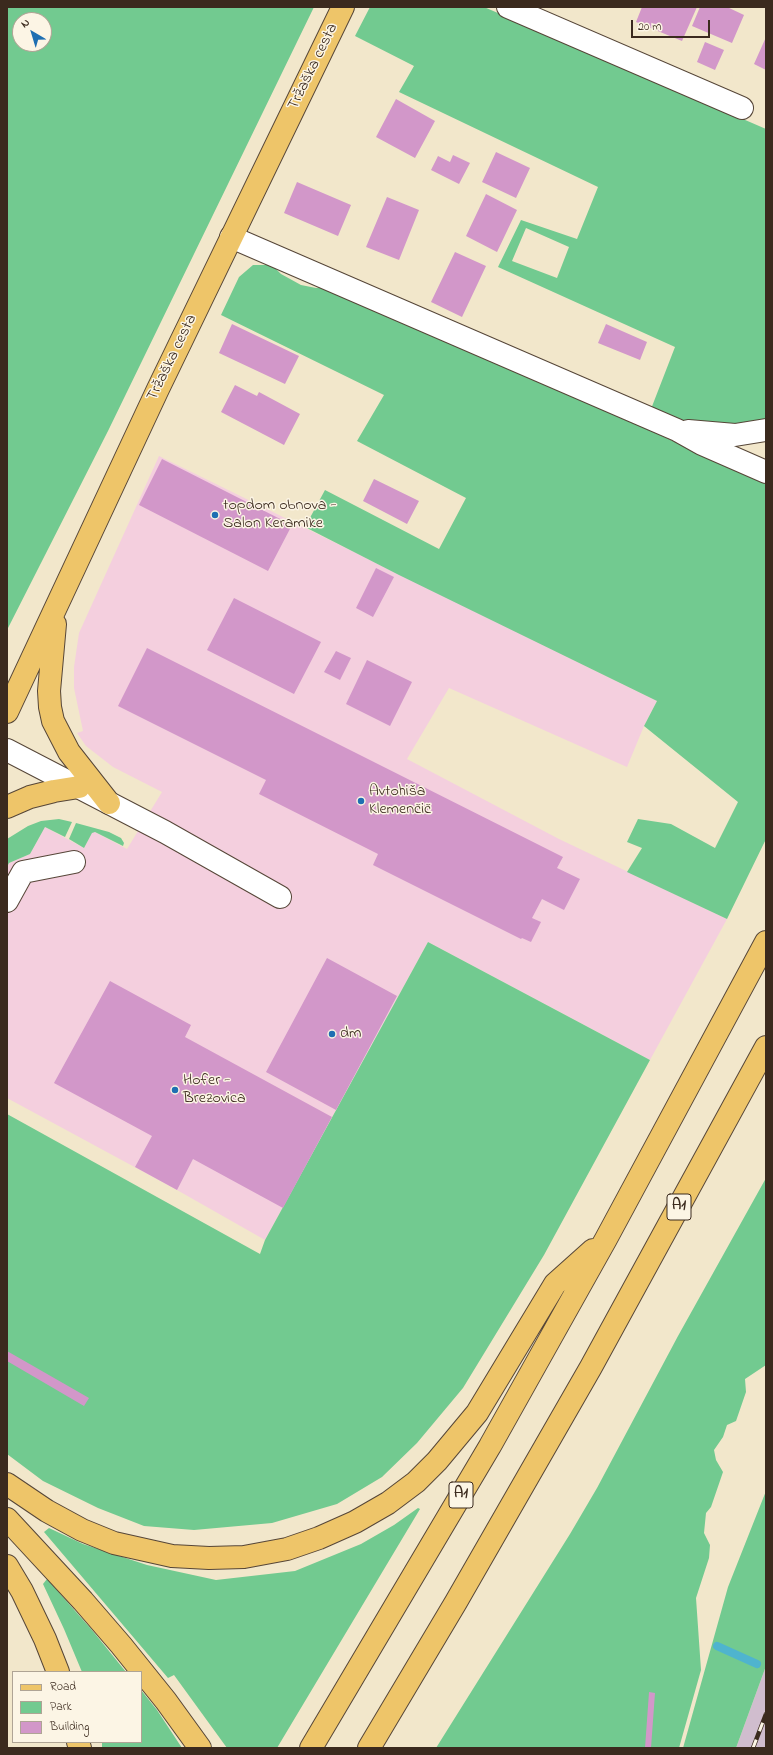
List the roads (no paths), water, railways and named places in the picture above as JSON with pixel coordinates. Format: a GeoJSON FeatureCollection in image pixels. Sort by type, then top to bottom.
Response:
{"type":"FeatureCollection","features":[{"type":"Feature","properties":{"kind":"main road","name":"Tržaška cesta"},"geometry":{"type":"LineString","coordinates":[[7,712],[158,389],[342,7]]}},
{"type":"Feature","properties":{"kind":"main road"},"geometry":{"type":"LineString","coordinates":[[56,607],[49,691],[53,721],[69,752],[109,803]]}},
{"type":"Feature","properties":{"kind":"main road"},"geometry":{"type":"LineString","coordinates":[[7,807],[30,797],[54,791],[79,788]]}},
{"type":"Feature","properties":{"kind":"main road","name":"A1"},"geometry":{"type":"LineString","coordinates":[[311,1748],[490,1446],[606,1239],[766,942]]}},
{"type":"Feature","properties":{"kind":"main road","name":"A1"},"geometry":{"type":"LineString","coordinates":[[369,1748],[452,1608],[591,1367],[766,1047]]}},
{"type":"Feature","properties":{"kind":"main road"},"geometry":{"type":"LineString","coordinates":[[7,1484],[47,1511],[82,1530],[114,1543],[172,1556],[209,1558],[244,1557],[286,1549],[319,1538],[355,1522],[388,1503],[416,1482],[437,1461],[477,1413],[555,1284],[606,1239]]}},
{"type":"Feature","properties":{"kind":"main road"},"geometry":{"type":"LineString","coordinates":[[7,1519],[83,1601],[141,1671]]}},
{"type":"Feature","properties":{"kind":"main road"},"geometry":{"type":"LineString","coordinates":[[7,1566],[22,1592],[45,1639],[58,1671]]}},
{"type":"Feature","properties":{"kind":"main road"},"geometry":{"type":"LineString","coordinates":[[142,1672],[166,1701],[200,1748]]}},
{"type":"Feature","properties":{"kind":"street"},"geometry":{"type":"LineString","coordinates":[[508,7],[742,108]]}},
{"type":"Feature","properties":{"kind":"street"},"geometry":{"type":"LineString","coordinates":[[231,237],[677,430],[766,472]]}},
{"type":"Feature","properties":{"kind":"street"},"geometry":{"type":"LineString","coordinates":[[677,430],[735,435],[766,430]]}},
{"type":"Feature","properties":{"kind":"street"},"geometry":{"type":"LineString","coordinates":[[7,750],[165,832],[280,897]]}},
{"type":"Feature","properties":{"kind":"street"},"geometry":{"type":"LineString","coordinates":[[7,901],[23,872],[74,862]]}},
{"type":"Feature","properties":{"kind":"waterway"},"geometry":{"type":"LineString","coordinates":[[717,1646],[757,1664]]}},
{"type":"Feature","properties":{"kind":"railway"},"geometry":{"type":"LineString","coordinates":[[753,1748],[766,1714]]}},
{"type":"Feature","properties":{"kind":"place","name":"topdom obnova - Salon Keramike"},"geometry":{"type":"Point","coordinates":[215,515]}},
{"type":"Feature","properties":{"kind":"place","name":"Avtohiša Klemenčič"},"geometry":{"type":"Point","coordinates":[361,801]}},
{"type":"Feature","properties":{"kind":"place","name":"dm"},"geometry":{"type":"Point","coordinates":[332,1034]}},
{"type":"Feature","properties":{"kind":"place","name":"Hofer - Brezovica"},"geometry":{"type":"Point","coordinates":[175,1090]}}]}
